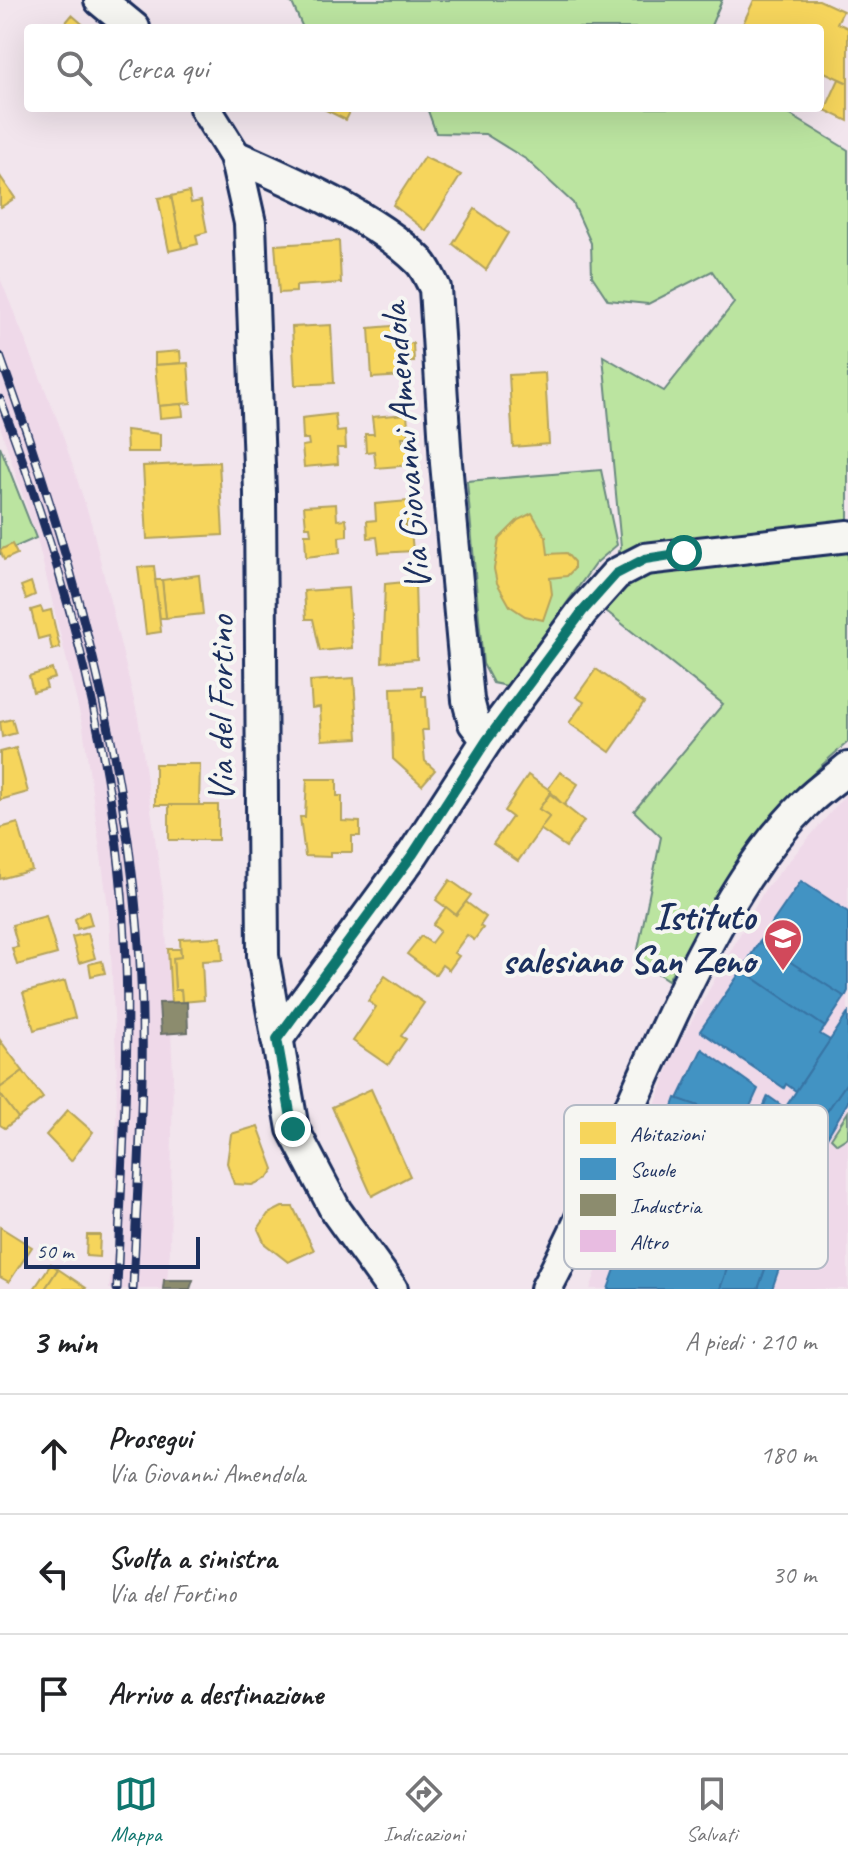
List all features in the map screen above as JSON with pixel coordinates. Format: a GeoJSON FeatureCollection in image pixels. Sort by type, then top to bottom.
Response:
{"type":"FeatureCollection","features":[{"type":"Feature","properties":{"kind":"street"},"geometry":{"type":"LineString","coordinates":[[100,0],[129,24]]}},
{"type":"Feature","properties":{"kind":"street","name":"Via del Fortino"},"geometry":{"type":"LineString","coordinates":[[208,112],[235,156],[250,223],[260,493],[263,956],[293,1129],[336,1211],[392,1289]]}},
{"type":"Feature","properties":{"kind":"street","name":"Via Giovanni Amendola"},"geometry":{"type":"LineString","coordinates":[[235,156],[286,179],[390,237],[422,263],[435,288],[446,463],[468,700],[474,723],[487,740]]}},
{"type":"Feature","properties":{"kind":"street"},"geometry":{"type":"LineString","coordinates":[[277,1039],[413,854],[487,740],[582,612],[616,574],[645,559],[848,536]]}},
{"type":"Feature","properties":{"kind":"street"},"geometry":{"type":"LineString","coordinates":[[632,1105],[677,1002],[721,917],[761,856],[805,803],[848,768]]}},
{"type":"Feature","properties":{"kind":"street"},"geometry":{"type":"LineString","coordinates":[[546,1289],[564,1255]]}},
{"type":"Feature","properties":{"kind":"shaded area"},"geometry":{"type":"Polygon","coordinates":[[[0,278],[59,424],[91,522],[138,717],[165,909],[173,1074],[170,1251],[166,1289],[109,1289],[114,1247],[117,1076],[109,914],[83,727],[37,539],[0,426],[0,278]]]}},
{"type":"Feature","properties":{"kind":"shaded area"},"geometry":{"type":"Polygon","coordinates":[[[848,792],[848,1289],[590,1289],[597,1269],[828,1269],[828,1105],[655,1105],[673,1055],[765,889],[848,792]]]}},
{"type":"Feature","properties":{"kind":"green space"},"geometry":{"type":"Polygon","coordinates":[[[283,0],[722,0],[712,24],[301,24],[292,3],[283,0]]]}},
{"type":"Feature","properties":{"kind":"green space"},"geometry":{"type":"Polygon","coordinates":[[[428,112],[786,112],[848,150],[848,742],[794,794],[747,852],[668,980],[636,959],[661,837],[634,811],[723,704],[596,603],[621,547],[603,356],[664,391],[734,303],[712,271],[648,304],[608,300],[592,276],[591,243],[573,203],[527,160],[485,134],[436,133],[428,112]]]}},
{"type":"Feature","properties":{"kind":"green space"},"geometry":{"type":"Polygon","coordinates":[[[0,446],[36,538],[0,554],[0,446]]]}},
{"type":"Feature","properties":{"kind":"green space"},"geometry":{"type":"Polygon","coordinates":[[[601,470],[617,545],[595,564],[507,686],[493,683],[483,664],[467,481],[601,470]]]}},
{"type":"Feature","properties":{"kind":"green space"},"geometry":{"type":"Polygon","coordinates":[[[848,1112],[848,1137],[837,1144],[831,1138],[848,1112]]]}},
{"type":"Feature","properties":{"kind":"building: Abitazioni"},"geometry":{"type":"Polygon","coordinates":[[[754,0],[819,0],[843,11],[837,23],[848,28],[848,83],[824,72],[824,24],[743,24],[754,0]]]}},
{"type":"Feature","properties":{"kind":"building: Abitazioni"},"geometry":{"type":"Polygon","coordinates":[[[72,15],[82,24],[64,24],[72,15]]]}},
{"type":"Feature","properties":{"kind":"building: Abitazioni"},"geometry":{"type":"Polygon","coordinates":[[[839,79],[848,83],[848,121],[825,110],[839,79]]]}},
{"type":"Feature","properties":{"kind":"building: Abitazioni"},"geometry":{"type":"Polygon","coordinates":[[[330,112],[350,112],[346,120],[330,112]]]}},
{"type":"Feature","properties":{"kind":"building: Abitazioni"},"geometry":{"type":"Polygon","coordinates":[[[424,157],[461,175],[426,231],[393,205],[424,157]]]}},
{"type":"Feature","properties":{"kind":"building: Abitazioni"},"geometry":{"type":"Polygon","coordinates":[[[0,176],[15,198],[1,207],[0,205],[0,176]]]}},
{"type":"Feature","properties":{"kind":"building: Abitazioni"},"geometry":{"type":"Polygon","coordinates":[[[189,192],[191,203],[201,201],[207,232],[196,235],[198,244],[182,248],[171,196],[189,192]]]}},
{"type":"Feature","properties":{"kind":"building: Abitazioni"},"geometry":{"type":"Polygon","coordinates":[[[171,196],[182,248],[169,251],[158,198],[171,196]]]}},
{"type":"Feature","properties":{"kind":"building: Abitazioni"},"geometry":{"type":"Polygon","coordinates":[[[475,209],[508,233],[486,270],[453,244],[475,209]]]}},
{"type":"Feature","properties":{"kind":"building: Abitazioni"},"geometry":{"type":"Polygon","coordinates":[[[339,241],[341,283],[296,286],[296,292],[279,293],[275,245],[339,241]]]}},
{"type":"Feature","properties":{"kind":"building: Abitazioni"},"geometry":{"type":"Polygon","coordinates":[[[331,325],[334,383],[295,385],[292,327],[331,325]]]}},
{"type":"Feature","properties":{"kind":"building: Abitazioni"},"geometry":{"type":"Polygon","coordinates":[[[403,325],[404,344],[413,343],[414,362],[405,362],[406,376],[372,378],[369,328],[403,325]]]}},
{"type":"Feature","properties":{"kind":"building: Abitazioni"},"geometry":{"type":"Polygon","coordinates":[[[180,351],[181,363],[155,365],[155,353],[180,351]]]}},
{"type":"Feature","properties":{"kind":"building: Abitazioni"},"geometry":{"type":"Polygon","coordinates":[[[188,363],[191,403],[159,406],[155,365],[188,363]]]}},
{"type":"Feature","properties":{"kind":"building: Abitazioni"},"geometry":{"type":"Polygon","coordinates":[[[545,373],[549,444],[513,447],[509,375],[545,373]]]}},
{"type":"Feature","properties":{"kind":"building: Abitazioni"},"geometry":{"type":"Polygon","coordinates":[[[182,404],[183,416],[160,418],[159,406],[182,404]]]}},
{"type":"Feature","properties":{"kind":"building: Abitazioni"},"geometry":{"type":"Polygon","coordinates":[[[335,414],[337,432],[345,431],[346,448],[337,448],[338,464],[304,467],[302,446],[309,445],[308,439],[303,439],[302,418],[335,414]]]}},
{"type":"Feature","properties":{"kind":"building: Abitazioni"},"geometry":{"type":"Polygon","coordinates":[[[407,414],[409,437],[402,437],[403,444],[409,444],[411,465],[376,468],[374,451],[366,452],[365,434],[374,434],[372,417],[407,414]]]}},
{"type":"Feature","properties":{"kind":"building: Abitazioni"},"geometry":{"type":"Polygon","coordinates":[[[126,430],[160,434],[160,452],[127,452],[126,430]]]}},
{"type":"Feature","properties":{"kind":"building: Abitazioni"},"geometry":{"type":"Polygon","coordinates":[[[219,462],[223,535],[147,539],[143,466],[219,462]]]}},
{"type":"Feature","properties":{"kind":"building: Abitazioni"},"geometry":{"type":"Polygon","coordinates":[[[408,501],[410,523],[405,523],[406,531],[411,530],[413,551],[379,553],[377,537],[368,538],[367,521],[376,520],[375,504],[408,501]]]}},
{"type":"Feature","properties":{"kind":"building: Abitazioni"},"geometry":{"type":"Polygon","coordinates":[[[336,504],[337,520],[346,519],[347,527],[347,536],[339,537],[340,553],[306,557],[305,534],[311,534],[310,527],[306,527],[304,506],[336,504]]]}},
{"type":"Feature","properties":{"kind":"building: Abitazioni"},"geometry":{"type":"Polygon","coordinates":[[[532,513],[546,537],[548,554],[566,553],[574,562],[574,569],[567,576],[550,578],[552,594],[543,620],[525,616],[510,606],[497,583],[494,569],[499,539],[518,520],[532,513]]]}},
{"type":"Feature","properties":{"kind":"building: Abitazioni"},"geometry":{"type":"Polygon","coordinates":[[[12,544],[17,554],[4,560],[0,550],[12,544]]]}},
{"type":"Feature","properties":{"kind":"building: Abitazioni"},"geometry":{"type":"Polygon","coordinates":[[[154,566],[161,632],[146,634],[138,567],[154,566]]]}},
{"type":"Feature","properties":{"kind":"building: Abitazioni"},"geometry":{"type":"Polygon","coordinates":[[[199,575],[203,614],[166,618],[162,580],[199,575]]]}},
{"type":"Feature","properties":{"kind":"building: Abitazioni"},"geometry":{"type":"Polygon","coordinates":[[[155,580],[162,580],[166,618],[160,618],[155,580]]]}},
{"type":"Feature","properties":{"kind":"building: Abitazioni"},"geometry":{"type":"Polygon","coordinates":[[[415,581],[417,659],[382,662],[385,584],[415,581]]]}},
{"type":"Feature","properties":{"kind":"building: Abitazioni"},"geometry":{"type":"Polygon","coordinates":[[[31,582],[35,595],[26,599],[21,586],[31,582]]]}},
{"type":"Feature","properties":{"kind":"building: Abitazioni"},"geometry":{"type":"Polygon","coordinates":[[[348,588],[352,648],[320,651],[313,619],[306,619],[304,591],[348,588]]]}},
{"type":"Feature","properties":{"kind":"building: Abitazioni"},"geometry":{"type":"Polygon","coordinates":[[[41,607],[43,612],[51,610],[60,648],[52,650],[49,636],[38,639],[31,610],[41,607]]]}},
{"type":"Feature","properties":{"kind":"building: Abitazioni"},"geometry":{"type":"Polygon","coordinates":[[[52,669],[55,678],[45,681],[47,688],[33,692],[29,676],[52,669]]]}},
{"type":"Feature","properties":{"kind":"building: Abitazioni"},"geometry":{"type":"Polygon","coordinates":[[[596,669],[644,703],[610,752],[569,723],[584,702],[576,697],[596,669]]]}},
{"type":"Feature","properties":{"kind":"building: Abitazioni"},"geometry":{"type":"Polygon","coordinates":[[[354,678],[358,738],[322,740],[320,707],[312,708],[310,681],[354,678]]]}},
{"type":"Feature","properties":{"kind":"building: Abitazioni"},"geometry":{"type":"Polygon","coordinates":[[[422,687],[422,696],[426,696],[428,730],[422,730],[425,761],[435,770],[422,785],[393,759],[391,688],[422,687]]]}},
{"type":"Feature","properties":{"kind":"building: Abitazioni"},"geometry":{"type":"Polygon","coordinates":[[[12,719],[16,733],[2,737],[0,722],[12,719]]]}},
{"type":"Feature","properties":{"kind":"building: Abitazioni"},"geometry":{"type":"Polygon","coordinates":[[[16,748],[28,792],[0,800],[0,752],[16,748]]]}},
{"type":"Feature","properties":{"kind":"building: Abitazioni"},"geometry":{"type":"Polygon","coordinates":[[[155,764],[200,764],[199,805],[155,805],[155,764]]]}},
{"type":"Feature","properties":{"kind":"building: Abitazioni"},"geometry":{"type":"Polygon","coordinates":[[[560,772],[578,784],[564,806],[548,789],[560,772]]]}},
{"type":"Feature","properties":{"kind":"building: Abitazioni"},"geometry":{"type":"Polygon","coordinates":[[[528,775],[551,791],[539,809],[550,816],[518,861],[493,844],[512,817],[504,811],[528,775]]]}},
{"type":"Feature","properties":{"kind":"building: Abitazioni"},"geometry":{"type":"Polygon","coordinates":[[[307,779],[337,779],[337,796],[342,796],[342,821],[360,822],[360,836],[352,836],[352,852],[330,852],[330,857],[305,856],[300,817],[305,817],[307,779]]]}},
{"type":"Feature","properties":{"kind":"building: Abitazioni"},"geometry":{"type":"Polygon","coordinates":[[[550,794],[584,821],[566,847],[540,829],[550,816],[539,809],[550,794]]]}},
{"type":"Feature","properties":{"kind":"building: Abitazioni"},"geometry":{"type":"Polygon","coordinates":[[[169,805],[218,805],[218,840],[169,840],[169,805]]]}},
{"type":"Feature","properties":{"kind":"building: Abitazioni"},"geometry":{"type":"Polygon","coordinates":[[[18,823],[32,870],[0,879],[0,828],[18,823]]]}},
{"type":"Feature","properties":{"kind":"building: Abitazioni"},"geometry":{"type":"Polygon","coordinates":[[[450,880],[471,895],[456,915],[436,900],[450,880]]]}},
{"type":"Feature","properties":{"kind":"building: Abitazioni"},"geometry":{"type":"Polygon","coordinates":[[[466,902],[486,917],[480,926],[483,928],[474,940],[467,935],[454,953],[459,956],[449,970],[442,965],[435,975],[407,954],[421,936],[431,943],[440,931],[433,925],[446,907],[456,915],[466,902]]]}},
{"type":"Feature","properties":{"kind":"building: Abitazioni"},"geometry":{"type":"Polygon","coordinates":[[[88,911],[92,925],[77,929],[75,919],[88,911]]]}},
{"type":"Feature","properties":{"kind":"building: Abitazioni"},"geometry":{"type":"Polygon","coordinates":[[[46,916],[57,954],[17,965],[12,948],[18,947],[12,925],[46,916]]]}},
{"type":"Feature","properties":{"kind":"building: Abitazioni"},"geometry":{"type":"Polygon","coordinates":[[[88,933],[95,958],[79,963],[72,937],[88,933]]]}},
{"type":"Feature","properties":{"kind":"building: Abitazioni"},"geometry":{"type":"Polygon","coordinates":[[[221,937],[223,960],[202,961],[204,1000],[182,1002],[181,990],[175,990],[173,958],[181,957],[180,939],[221,937]]]}},
{"type":"Feature","properties":{"kind":"building: Abitazioni"},"geometry":{"type":"Polygon","coordinates":[[[168,949],[180,949],[181,957],[173,958],[175,990],[181,990],[182,1002],[171,1003],[168,949]]]}},
{"type":"Feature","properties":{"kind":"building: Abitazioni"},"geometry":{"type":"Polygon","coordinates":[[[102,961],[105,973],[91,976],[89,964],[102,961]]]}},
{"type":"Feature","properties":{"kind":"building: Abitazioni"},"geometry":{"type":"Polygon","coordinates":[[[385,976],[424,1003],[401,1036],[406,1039],[388,1065],[353,1041],[376,1007],[368,1001],[385,976]]]}},
{"type":"Feature","properties":{"kind":"building: Abitazioni"},"geometry":{"type":"Polygon","coordinates":[[[65,981],[75,1018],[34,1030],[23,993],[65,981]]]}},
{"type":"Feature","properties":{"kind":"building: Abitazioni"},"geometry":{"type":"Polygon","coordinates":[[[0,1040],[23,1071],[0,1088],[0,1040]]]}},
{"type":"Feature","properties":{"kind":"building: Abitazioni"},"geometry":{"type":"Polygon","coordinates":[[[23,1071],[43,1098],[18,1118],[0,1094],[0,1088],[23,1071]]]}},
{"type":"Feature","properties":{"kind":"building: Abitazioni"},"geometry":{"type":"Polygon","coordinates":[[[371,1089],[410,1176],[372,1196],[332,1107],[371,1089]]]}},
{"type":"Feature","properties":{"kind":"building: Abitazioni"},"geometry":{"type":"Polygon","coordinates":[[[0,1094],[18,1118],[5,1128],[0,1125],[0,1094]]]}},
{"type":"Feature","properties":{"kind":"building: Abitazioni"},"geometry":{"type":"Polygon","coordinates":[[[68,1110],[93,1132],[71,1161],[46,1135],[68,1110]]]}},
{"type":"Feature","properties":{"kind":"building: Abitazioni"},"geometry":{"type":"Polygon","coordinates":[[[258,1126],[274,1169],[268,1178],[252,1185],[234,1184],[227,1163],[231,1134],[258,1126]]]}},
{"type":"Feature","properties":{"kind":"building: Abitazioni"},"geometry":{"type":"Polygon","coordinates":[[[282,1207],[293,1207],[314,1250],[288,1262],[265,1244],[258,1229],[268,1214],[282,1207]]]}},
{"type":"Feature","properties":{"kind":"building: Abitazioni"},"geometry":{"type":"Polygon","coordinates":[[[0,1227],[32,1247],[9,1282],[0,1277],[0,1227]]]}},
{"type":"Feature","properties":{"kind":"building: Abitazioni"},"geometry":{"type":"Polygon","coordinates":[[[87,1235],[100,1235],[99,1257],[86,1256],[87,1235]]]}},
{"type":"Feature","properties":{"kind":"building: Abitazioni"},"geometry":{"type":"Polygon","coordinates":[[[51,1264],[58,1269],[45,1289],[34,1289],[51,1264]]]}},
{"type":"Feature","properties":{"kind":"building: Abitazioni"},"geometry":{"type":"Polygon","coordinates":[[[58,1269],[86,1288],[45,1289],[58,1269]]]}},
{"type":"Feature","properties":{"kind":"building: Scuole"},"geometry":{"type":"Polygon","coordinates":[[[801,881],[848,912],[848,991],[845,997],[759,942],[801,881]]]}},
{"type":"Feature","properties":{"kind":"building: Scuole"},"geometry":{"type":"Polygon","coordinates":[[[759,942],[845,997],[825,1027],[742,970],[759,942]]]}},
{"type":"Feature","properties":{"kind":"building: Scuole"},"geometry":{"type":"Polygon","coordinates":[[[742,970],[825,1027],[820,1034],[830,1040],[796,1091],[786,1084],[784,1088],[700,1031],[742,970]]]}},
{"type":"Feature","properties":{"kind":"building: Scuole"},"geometry":{"type":"Polygon","coordinates":[[[848,1013],[848,1081],[828,1110],[828,1105],[787,1105],[848,1013]]]}},
{"type":"Feature","properties":{"kind":"building: Scuole"},"geometry":{"type":"Polygon","coordinates":[[[702,1049],[758,1089],[751,1105],[695,1105],[678,1099],[702,1049]]]}},
{"type":"Feature","properties":{"kind":"building: Scuole"},"geometry":{"type":"Polygon","coordinates":[[[848,1081],[848,1102],[828,1136],[828,1110],[848,1081]]]}},
{"type":"Feature","properties":{"kind":"building: Scuole"},"geometry":{"type":"Polygon","coordinates":[[[768,1096],[781,1105],[764,1105],[768,1096]]]}},
{"type":"Feature","properties":{"kind":"building: Scuole"},"geometry":{"type":"Polygon","coordinates":[[[676,1098],[696,1105],[674,1105],[676,1098]]]}},
{"type":"Feature","properties":{"kind":"building: Scuole"},"geometry":{"type":"Polygon","coordinates":[[[615,1269],[727,1269],[720,1289],[608,1289],[615,1269]]]}},
{"type":"Feature","properties":{"kind":"building: Scuole"},"geometry":{"type":"Polygon","coordinates":[[[727,1269],[765,1269],[758,1289],[720,1289],[727,1269]]]}},
{"type":"Feature","properties":{"kind":"building: Scuole"},"geometry":{"type":"Polygon","coordinates":[[[765,1269],[779,1269],[772,1289],[758,1289],[765,1269]]]}},
{"type":"Feature","properties":{"kind":"building: Industria"},"geometry":{"type":"Polygon","coordinates":[[[187,1002],[188,1032],[161,1034],[159,1003],[187,1002]]]}},
{"type":"Feature","properties":{"kind":"building: Industria"},"geometry":{"type":"Polygon","coordinates":[[[164,1280],[193,1280],[190,1289],[163,1289],[164,1280]]]}},
{"type":"Feature","properties":{"kind":"railway"},"geometry":{"type":"LineString","coordinates":[[0,356],[48,497],[88,640],[105,711],[130,858],[138,932],[142,1021],[133,1289]]}},
{"type":"Feature","properties":{"kind":"railway"},"geometry":{"type":"LineString","coordinates":[[0,399],[66,596],[99,732],[111,801],[120,870],[127,983],[117,1289]]}},
{"type":"Feature","properties":{"kind":"place","name":"Istituto salesiano San Zeno"},"geometry":{"type":"Point","coordinates":[783,972]}},
{"type":"Feature","properties":{"kind":"route"},"geometry":{"type":"LineString","coordinates":[[293,1129],[277,1039],[413,854],[487,740],[582,612],[616,574],[645,559],[684,553]]}}]}
